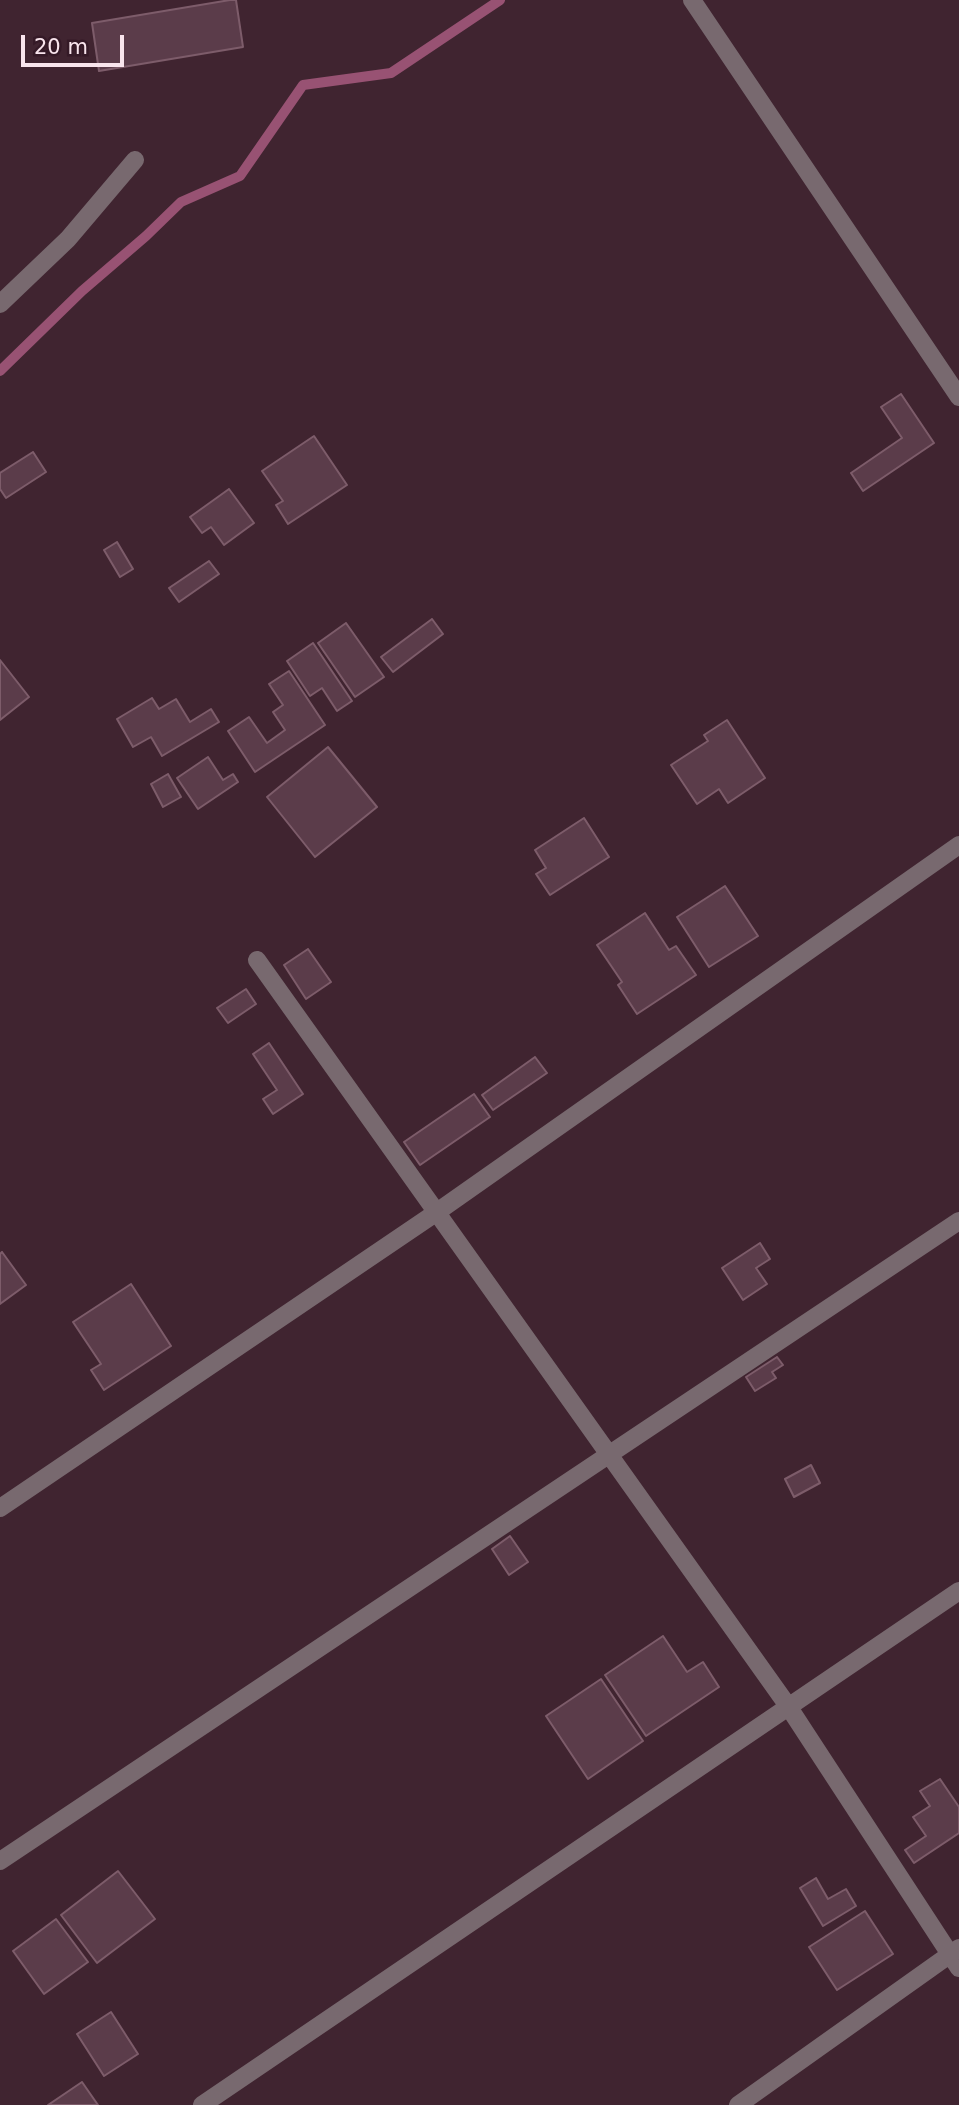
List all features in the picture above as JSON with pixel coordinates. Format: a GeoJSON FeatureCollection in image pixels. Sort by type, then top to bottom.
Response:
{"type":"FeatureCollection","features":[{"type":"Feature","properties":{"kind":"street"},"geometry":{"type":"LineString","coordinates":[[692,0],[959,397]]}},
{"type":"Feature","properties":{"kind":"street"},"geometry":{"type":"LineString","coordinates":[[0,304],[68,239],[135,160]]}},
{"type":"Feature","properties":{"kind":"street"},"geometry":{"type":"LineString","coordinates":[[0,1508],[437,1212],[959,845]]}},
{"type":"Feature","properties":{"kind":"street"},"geometry":{"type":"LineString","coordinates":[[257,960],[788,1706],[956,1956],[738,2105]]}},
{"type":"Feature","properties":{"kind":"street"},"geometry":{"type":"LineString","coordinates":[[0,1861],[959,1221]]}},
{"type":"Feature","properties":{"kind":"street"},"geometry":{"type":"LineString","coordinates":[[202,2105],[959,1591]]}},
{"type":"Feature","properties":{"kind":"building"},"geometry":{"type":"Polygon","coordinates":[[[236,0],[243,47],[99,71],[92,23],[236,0]]]}},
{"type":"Feature","properties":{"kind":"building"},"geometry":{"type":"Polygon","coordinates":[[[901,394],[934,443],[863,491],[851,473],[902,438],[881,407],[901,394]]]}},
{"type":"Feature","properties":{"kind":"building"},"geometry":{"type":"Polygon","coordinates":[[[314,436],[347,485],[288,524],[276,505],[283,501],[262,471],[314,436]]]}},
{"type":"Feature","properties":{"kind":"building"},"geometry":{"type":"Polygon","coordinates":[[[33,452],[46,472],[6,498],[0,489],[0,473],[33,452]]]}},
{"type":"Feature","properties":{"kind":"building"},"geometry":{"type":"Polygon","coordinates":[[[229,489],[254,523],[224,545],[211,527],[202,533],[190,517],[229,489]]]}},
{"type":"Feature","properties":{"kind":"building"},"geometry":{"type":"Polygon","coordinates":[[[117,542],[133,569],[120,577],[104,550],[117,542]]]}},
{"type":"Feature","properties":{"kind":"building"},"geometry":{"type":"Polygon","coordinates":[[[209,561],[219,574],[179,602],[169,588],[209,561]]]}},
{"type":"Feature","properties":{"kind":"building"},"geometry":{"type":"Polygon","coordinates":[[[432,619],[443,634],[393,672],[381,657],[432,619]]]}},
{"type":"Feature","properties":{"kind":"building"},"geometry":{"type":"Polygon","coordinates":[[[346,623],[384,677],[355,697],[318,643],[346,623]]]}},
{"type":"Feature","properties":{"kind":"building"},"geometry":{"type":"Polygon","coordinates":[[[313,643],[352,701],[337,711],[322,688],[310,696],[287,661],[313,643]]]}},
{"type":"Feature","properties":{"kind":"building"},"geometry":{"type":"Polygon","coordinates":[[[0,660],[29,697],[0,720],[0,660]]]}},
{"type":"Feature","properties":{"kind":"building"},"geometry":{"type":"Polygon","coordinates":[[[289,671],[325,725],[255,772],[228,731],[249,717],[267,743],[285,730],[273,712],[283,705],[269,684],[289,671]]]}},
{"type":"Feature","properties":{"kind":"building"},"geometry":{"type":"Polygon","coordinates":[[[152,698],[159,709],[176,699],[190,722],[211,709],[219,722],[162,756],[151,737],[133,747],[117,719],[152,698]]]}},
{"type":"Feature","properties":{"kind":"building"},"geometry":{"type":"Polygon","coordinates":[[[727,720],[765,778],[728,803],[719,789],[697,804],[671,765],[708,741],[704,735],[727,720]]]}},
{"type":"Feature","properties":{"kind":"building"},"geometry":{"type":"Polygon","coordinates":[[[328,747],[377,807],[315,857],[267,797],[328,747]]]}},
{"type":"Feature","properties":{"kind":"building"},"geometry":{"type":"Polygon","coordinates":[[[208,757],[223,780],[233,774],[238,782],[198,809],[177,778],[208,757]]]}},
{"type":"Feature","properties":{"kind":"building"},"geometry":{"type":"Polygon","coordinates":[[[168,774],[181,797],[163,807],[151,784],[168,774]]]}},
{"type":"Feature","properties":{"kind":"building"},"geometry":{"type":"Polygon","coordinates":[[[584,818],[609,857],[550,895],[536,874],[546,868],[535,850],[584,818]]]}},
{"type":"Feature","properties":{"kind":"building"},"geometry":{"type":"Polygon","coordinates":[[[725,886],[758,936],[709,967],[677,917],[725,886]]]}},
{"type":"Feature","properties":{"kind":"building"},"geometry":{"type":"Polygon","coordinates":[[[645,913],[669,950],[676,946],[696,975],[637,1014],[618,985],[622,982],[597,945],[645,913]]]}},
{"type":"Feature","properties":{"kind":"building"},"geometry":{"type":"Polygon","coordinates":[[[308,949],[331,982],[306,999],[284,965],[308,949]]]}},
{"type":"Feature","properties":{"kind":"building"},"geometry":{"type":"Polygon","coordinates":[[[246,989],[256,1004],[228,1023],[217,1008],[246,989]]]}},
{"type":"Feature","properties":{"kind":"building"},"geometry":{"type":"Polygon","coordinates":[[[269,1043],[303,1094],[273,1114],[263,1099],[277,1090],[253,1054],[269,1043]]]}},
{"type":"Feature","properties":{"kind":"building"},"geometry":{"type":"Polygon","coordinates":[[[535,1057],[547,1073],[493,1110],[482,1095],[535,1057]]]}},
{"type":"Feature","properties":{"kind":"building"},"geometry":{"type":"Polygon","coordinates":[[[474,1094],[490,1117],[420,1165],[404,1142],[474,1094]]]}},
{"type":"Feature","properties":{"kind":"building"},"geometry":{"type":"Polygon","coordinates":[[[760,1243],[770,1259],[756,1268],[767,1284],[743,1300],[722,1268],[760,1243]]]}},
{"type":"Feature","properties":{"kind":"building"},"geometry":{"type":"Polygon","coordinates":[[[2,1252],[26,1285],[0,1304],[0,1254],[2,1252]]]}},
{"type":"Feature","properties":{"kind":"building"},"geometry":{"type":"Polygon","coordinates":[[[131,1284],[171,1346],[104,1390],[91,1370],[101,1364],[73,1322],[131,1284]]]}},
{"type":"Feature","properties":{"kind":"building"},"geometry":{"type":"Polygon","coordinates":[[[777,1357],[783,1365],[772,1372],[776,1378],[755,1391],[746,1377],[777,1357]]]}},
{"type":"Feature","properties":{"kind":"building"},"geometry":{"type":"Polygon","coordinates":[[[811,1465],[820,1483],[794,1497],[785,1479],[811,1465]]]}},
{"type":"Feature","properties":{"kind":"building"},"geometry":{"type":"Polygon","coordinates":[[[510,1536],[528,1562],[509,1575],[492,1549],[510,1536]]]}},
{"type":"Feature","properties":{"kind":"building"},"geometry":{"type":"Polygon","coordinates":[[[663,1636],[687,1672],[703,1662],[719,1687],[646,1736],[605,1675],[663,1636]]]}},
{"type":"Feature","properties":{"kind":"building"},"geometry":{"type":"Polygon","coordinates":[[[601,1679],[643,1741],[588,1779],[546,1716],[601,1679]]]}},
{"type":"Feature","properties":{"kind":"building"},"geometry":{"type":"Polygon","coordinates":[[[940,1779],[959,1807],[959,1833],[914,1863],[905,1850],[926,1836],[913,1817],[930,1806],[920,1791],[940,1779]]]}},
{"type":"Feature","properties":{"kind":"building"},"geometry":{"type":"Polygon","coordinates":[[[118,1871],[155,1919],[97,1963],[61,1915],[118,1871]]]}},
{"type":"Feature","properties":{"kind":"building"},"geometry":{"type":"Polygon","coordinates":[[[816,1878],[828,1899],[846,1889],[856,1906],[823,1926],[800,1888],[816,1878]]]}},
{"type":"Feature","properties":{"kind":"building"},"geometry":{"type":"Polygon","coordinates":[[[865,1911],[893,1954],[837,1990],[809,1947],[865,1911]]]}},
{"type":"Feature","properties":{"kind":"building"},"geometry":{"type":"Polygon","coordinates":[[[56,1919],[88,1962],[44,1994],[13,1951],[56,1919]]]}},
{"type":"Feature","properties":{"kind":"building"},"geometry":{"type":"Polygon","coordinates":[[[111,2012],[138,2054],[104,2076],[77,2034],[111,2012]]]}},
{"type":"Feature","properties":{"kind":"building"},"geometry":{"type":"Polygon","coordinates":[[[82,2082],[98,2105],[48,2105],[82,2082]]]}},
{"type":"Feature","properties":{"kind":"waterway"},"geometry":{"type":"LineString","coordinates":[[0,371],[82,291],[181,202],[240,176],[303,85],[391,73],[500,0]]}}]}
